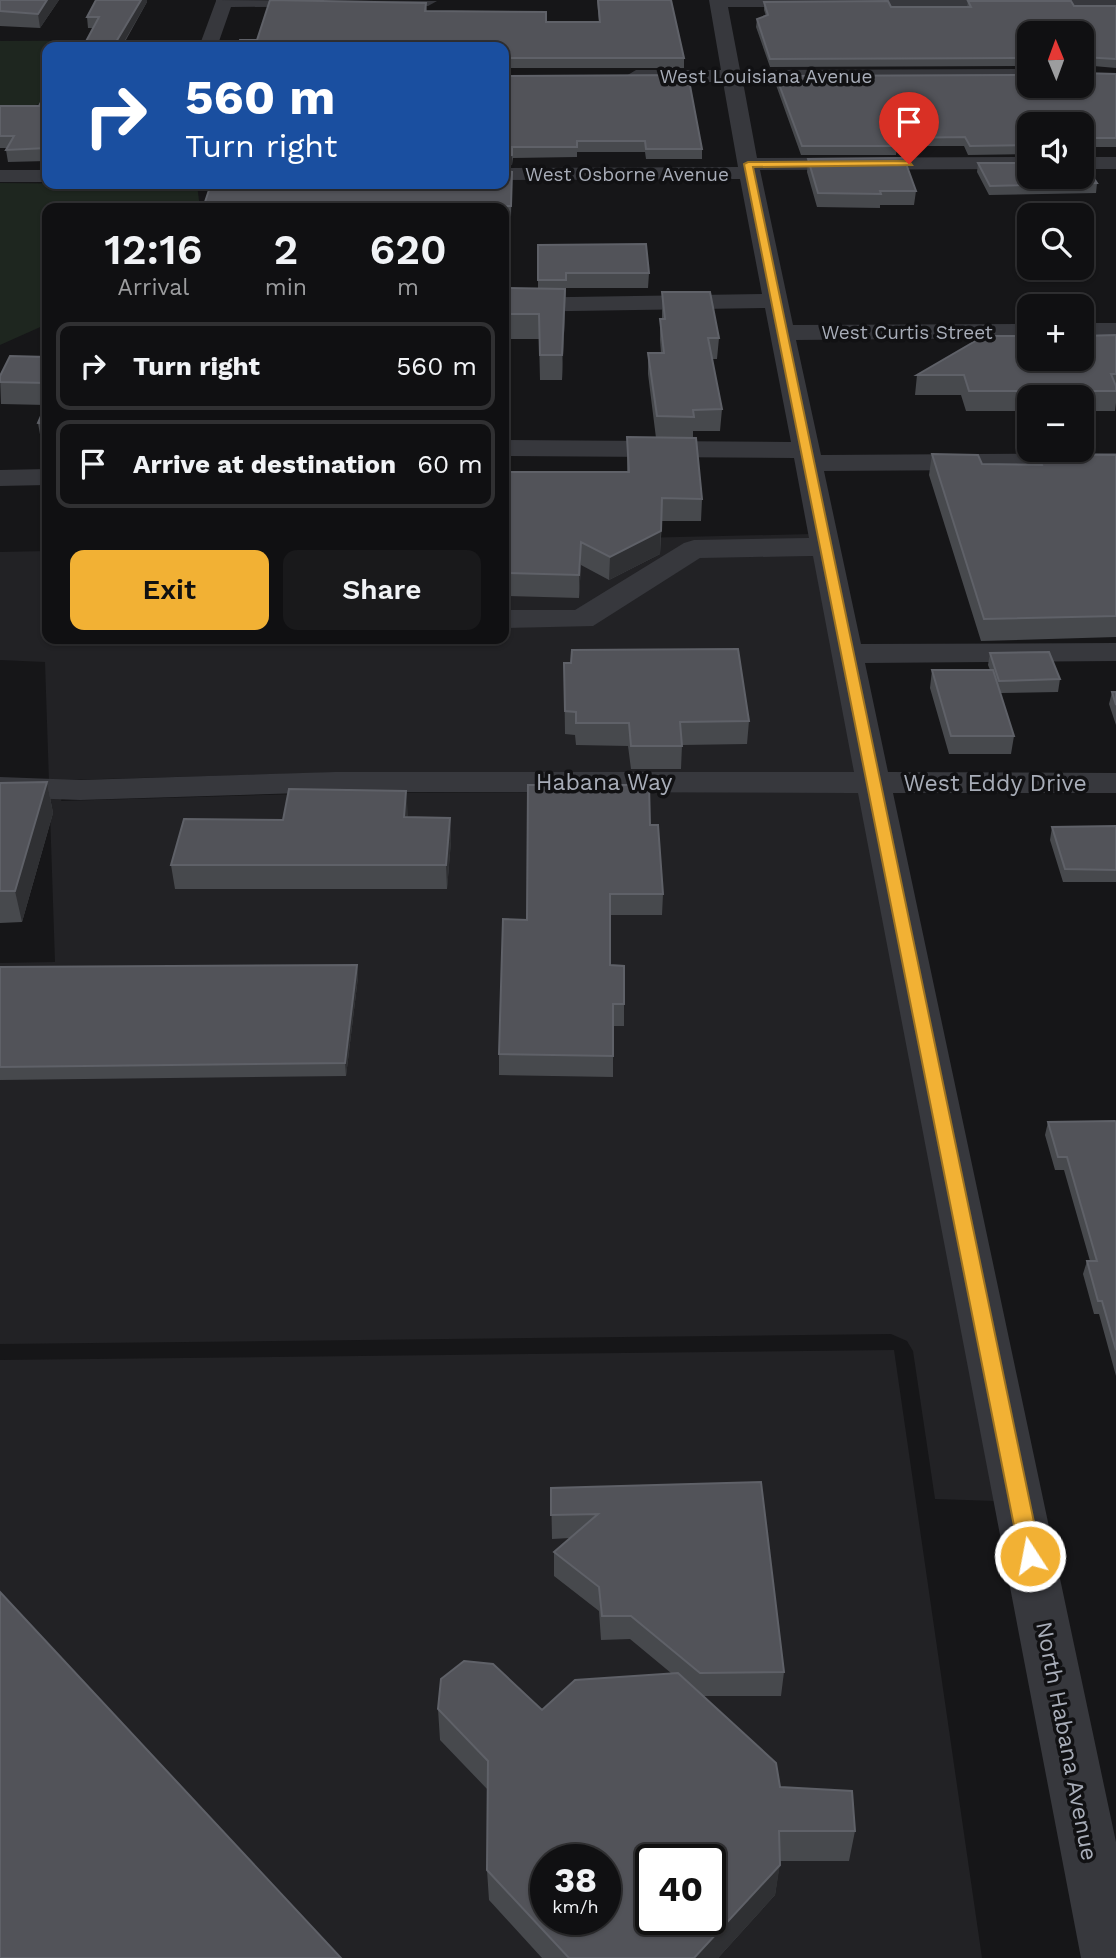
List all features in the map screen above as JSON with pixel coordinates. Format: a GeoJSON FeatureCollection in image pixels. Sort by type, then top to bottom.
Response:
{"type":"FeatureCollection","features":[{"type":"Feature","properties":{"kind":"street"},"geometry":{"type":"LineString","coordinates":[[210,42],[224,1],[428,1]]}},
{"type":"Feature","properties":{"kind":"street"},"geometry":{"type":"LineString","coordinates":[[719,1],[1108,1]]}},
{"type":"Feature","properties":{"kind":"street","name":"North Habana Avenue"},"geometry":{"type":"LineString","coordinates":[[719,1],[749,169],[810,456],[1111,1958]]}},
{"type":"Feature","properties":{"kind":"street","name":"West Louisiana Avenue"},"geometry":{"type":"LineString","coordinates":[[611,76],[1017,75]]}},
{"type":"Feature","properties":{"kind":"street","name":"West Osborne Avenue"},"geometry":{"type":"LineString","coordinates":[[509,174],[1017,163]]}},
{"type":"Feature","properties":{"kind":"street"},"geometry":{"type":"LineString","coordinates":[[1094,163],[1116,163]]}},
{"type":"Feature","properties":{"kind":"street"},"geometry":{"type":"LineString","coordinates":[[0,176],[42,176]]}},
{"type":"Feature","properties":{"kind":"street","name":"West Curtis Street"},"geometry":{"type":"LineString","coordinates":[[509,305],[1017,330]]}},
{"type":"Feature","properties":{"kind":"street"},"geometry":{"type":"LineString","coordinates":[[1094,330],[1116,330]]}},
{"type":"Feature","properties":{"kind":"street"},"geometry":{"type":"LineString","coordinates":[[509,448],[1116,461]]}},
{"type":"Feature","properties":{"kind":"street"},"geometry":{"type":"LineString","coordinates":[[0,478],[42,477]]}},
{"type":"Feature","properties":{"kind":"street"},"geometry":{"type":"LineString","coordinates":[[509,619],[582,619],[694,549],[828,547]]}},
{"type":"Feature","properties":{"kind":"street"},"geometry":{"type":"LineString","coordinates":[[849,654],[1116,652]]}},
{"type":"Feature","properties":{"kind":"street","name":"Habana Way"},"geometry":{"type":"LineString","coordinates":[[0,787],[80,790],[335,782],[874,782]]}},
{"type":"Feature","properties":{"kind":"street","name":"West Eddy Drive"},"geometry":{"type":"LineString","coordinates":[[874,782],[1116,783]]}},
{"type":"Feature","properties":{"kind":"shaded area"},"geometry":{"type":"Polygon","coordinates":[[[199,40],[42,42],[42,103],[19,111],[0,138],[0,41],[199,40]]]}},
{"type":"Feature","properties":{"kind":"shaded area"},"geometry":{"type":"Polygon","coordinates":[[[0,183],[42,183],[42,189],[198,189],[199,203],[42,203],[42,326],[0,345],[0,183]]]}},
{"type":"Feature","properties":{"kind":"shaded area"},"geometry":{"type":"Polygon","coordinates":[[[812,534],[813,540],[693,541],[575,611],[509,611],[509,541],[812,534]]]}},
{"type":"Feature","properties":{"kind":"shaded area"},"geometry":{"type":"Polygon","coordinates":[[[42,551],[42,644],[509,644],[509,628],[592,625],[701,557],[816,556],[855,772],[351,772],[66,780],[61,801],[333,793],[859,793],[996,1501],[935,1499],[913,1351],[907,1341],[891,1334],[0,1344],[0,963],[55,962],[45,662],[0,660],[0,552],[42,551]]]}},
{"type":"Feature","properties":{"kind":"shaded area"},"geometry":{"type":"Polygon","coordinates":[[[894,1350],[982,1958],[0,1958],[0,1360],[894,1350]]]}},
{"type":"Feature","properties":{"kind":"building"},"geometry":{"type":"Polygon","coordinates":[[[0,0],[47,0],[38,14],[0,11],[0,0]]]}},
{"type":"Feature","properties":{"kind":"building"},"geometry":{"type":"Polygon","coordinates":[[[96,0],[141,0],[116,42],[86,42],[99,17],[87,17],[96,0]]]}},
{"type":"Feature","properties":{"kind":"building"},"geometry":{"type":"Polygon","coordinates":[[[270,0],[426,3],[425,11],[546,12],[546,22],[600,22],[598,0],[671,0],[684,58],[509,58],[509,42],[239,42],[257,40],[270,0]]]}},
{"type":"Feature","properties":{"kind":"building"},"geometry":{"type":"Polygon","coordinates":[[[888,1],[891,7],[971,7],[968,1],[1071,1],[1074,6],[1116,6],[1116,59],[1094,58],[1094,21],[1017,21],[1017,58],[770,59],[757,19],[768,15],[764,2],[888,1]]]}},
{"type":"Feature","properties":{"kind":"building"},"geometry":{"type":"Polygon","coordinates":[[[1094,73],[1116,74],[1116,138],[1094,138],[1094,112],[1017,112],[1017,145],[970,146],[965,137],[894,138],[897,146],[802,146],[776,76],[1017,75],[1017,98],[1094,98],[1094,73]]]}},
{"type":"Feature","properties":{"kind":"building"},"geometry":{"type":"Polygon","coordinates":[[[688,75],[702,149],[646,149],[645,141],[577,141],[577,147],[512,147],[512,155],[509,156],[509,76],[688,75]]]}},
{"type":"Feature","properties":{"kind":"building"},"geometry":{"type":"Polygon","coordinates":[[[42,100],[42,148],[6,150],[14,136],[0,136],[0,106],[39,106],[42,100]]]}},
{"type":"Feature","properties":{"kind":"building"},"geometry":{"type":"Polygon","coordinates":[[[904,158],[916,191],[880,191],[881,194],[818,193],[808,159],[904,158]]]}},
{"type":"Feature","properties":{"kind":"building"},"geometry":{"type":"Polygon","coordinates":[[[978,163],[1017,163],[1017,185],[990,186],[978,163]]]}},
{"type":"Feature","properties":{"kind":"building"},"geometry":{"type":"Polygon","coordinates":[[[509,172],[512,172],[511,206],[509,203],[205,203],[209,189],[509,189],[509,172]]]}},
{"type":"Feature","properties":{"kind":"building"},"geometry":{"type":"Polygon","coordinates":[[[646,244],[649,273],[566,273],[566,280],[538,280],[538,245],[646,244]]]}},
{"type":"Feature","properties":{"kind":"building"},"geometry":{"type":"Polygon","coordinates":[[[509,288],[565,289],[562,355],[540,355],[539,314],[509,314],[509,288]]]}},
{"type":"Feature","properties":{"kind":"building"},"geometry":{"type":"Polygon","coordinates":[[[662,292],[710,292],[719,338],[708,338],[722,409],[693,410],[694,417],[657,416],[648,353],[664,353],[660,319],[665,319],[662,292]]]}},
{"type":"Feature","properties":{"kind":"building"},"geometry":{"type":"Polygon","coordinates":[[[1116,335],[1116,374],[1111,374],[1116,391],[1094,391],[1094,385],[1017,385],[1017,391],[969,391],[964,375],[917,375],[984,336],[1017,336],[1017,371],[1094,371],[1094,336],[1116,335]]]}},
{"type":"Feature","properties":{"kind":"building"},"geometry":{"type":"Polygon","coordinates":[[[10,356],[42,357],[42,383],[0,382],[0,376],[10,356]]]}},
{"type":"Feature","properties":{"kind":"building"},"geometry":{"type":"Polygon","coordinates":[[[627,437],[696,438],[702,499],[662,498],[661,531],[610,557],[581,542],[579,575],[509,573],[509,472],[629,472],[627,437]]]}},
{"type":"Feature","properties":{"kind":"building"},"geometry":{"type":"Polygon","coordinates":[[[932,454],[978,455],[982,464],[1042,465],[1041,462],[1094,462],[1094,455],[1116,455],[1116,616],[984,619],[932,454]]]}},
{"type":"Feature","properties":{"kind":"building"},"geometry":{"type":"Polygon","coordinates":[[[738,649],[749,721],[680,722],[682,746],[631,746],[629,723],[576,723],[576,712],[565,711],[564,663],[571,663],[572,650],[738,649]]]}},
{"type":"Feature","properties":{"kind":"building"},"geometry":{"type":"Polygon","coordinates":[[[1049,652],[1060,679],[999,681],[990,653],[1049,652]]]}},
{"type":"Feature","properties":{"kind":"building"},"geometry":{"type":"Polygon","coordinates":[[[932,670],[993,670],[1014,736],[951,736],[932,670]]]}},
{"type":"Feature","properties":{"kind":"building"},"geometry":{"type":"Polygon","coordinates":[[[47,782],[15,891],[0,891],[0,783],[47,782]]]}},
{"type":"Feature","properties":{"kind":"building"},"geometry":{"type":"Polygon","coordinates":[[[528,785],[649,785],[650,825],[658,825],[663,894],[610,894],[610,965],[624,966],[624,1004],[613,1004],[613,1056],[499,1054],[503,919],[527,920],[528,785]]]}},
{"type":"Feature","properties":{"kind":"building"},"geometry":{"type":"Polygon","coordinates":[[[289,789],[406,791],[404,817],[450,818],[446,865],[171,865],[184,819],[283,820],[289,789]]]}},
{"type":"Feature","properties":{"kind":"building"},"geometry":{"type":"Polygon","coordinates":[[[1116,826],[1116,870],[1065,869],[1052,827],[1116,826]]]}},
{"type":"Feature","properties":{"kind":"building"},"geometry":{"type":"Polygon","coordinates":[[[357,965],[345,1063],[0,1067],[0,967],[357,965]]]}},
{"type":"Feature","properties":{"kind":"building"},"geometry":{"type":"Polygon","coordinates":[[[1115,1121],[1116,1350],[1087,1261],[1097,1261],[1067,1157],[1058,1157],[1048,1122],[1115,1121]]]}},
{"type":"Feature","properties":{"kind":"building"},"geometry":{"type":"Polygon","coordinates":[[[761,1482],[784,1672],[700,1673],[631,1616],[602,1616],[599,1587],[554,1552],[598,1514],[551,1515],[551,1488],[761,1482]]]}},
{"type":"Feature","properties":{"kind":"building"},"geometry":{"type":"Polygon","coordinates":[[[0,1592],[341,1958],[0,1958],[0,1592]]]}},
{"type":"Feature","properties":{"kind":"building"},"geometry":{"type":"Polygon","coordinates":[[[464,1661],[493,1664],[542,1710],[575,1680],[678,1673],[776,1763],[780,1787],[852,1791],[855,1831],[779,1831],[780,1865],[726,1923],[726,1844],[635,1844],[635,1935],[715,1935],[694,1958],[569,1958],[548,1935],[621,1935],[621,1844],[530,1844],[530,1916],[487,1870],[488,1761],[438,1709],[441,1679],[464,1661]]]}},
{"type":"Feature","properties":{"kind":"route"},"geometry":{"type":"LineString","coordinates":[[909,164],[748,164],[795,382],[1030,1556]]}}]}
